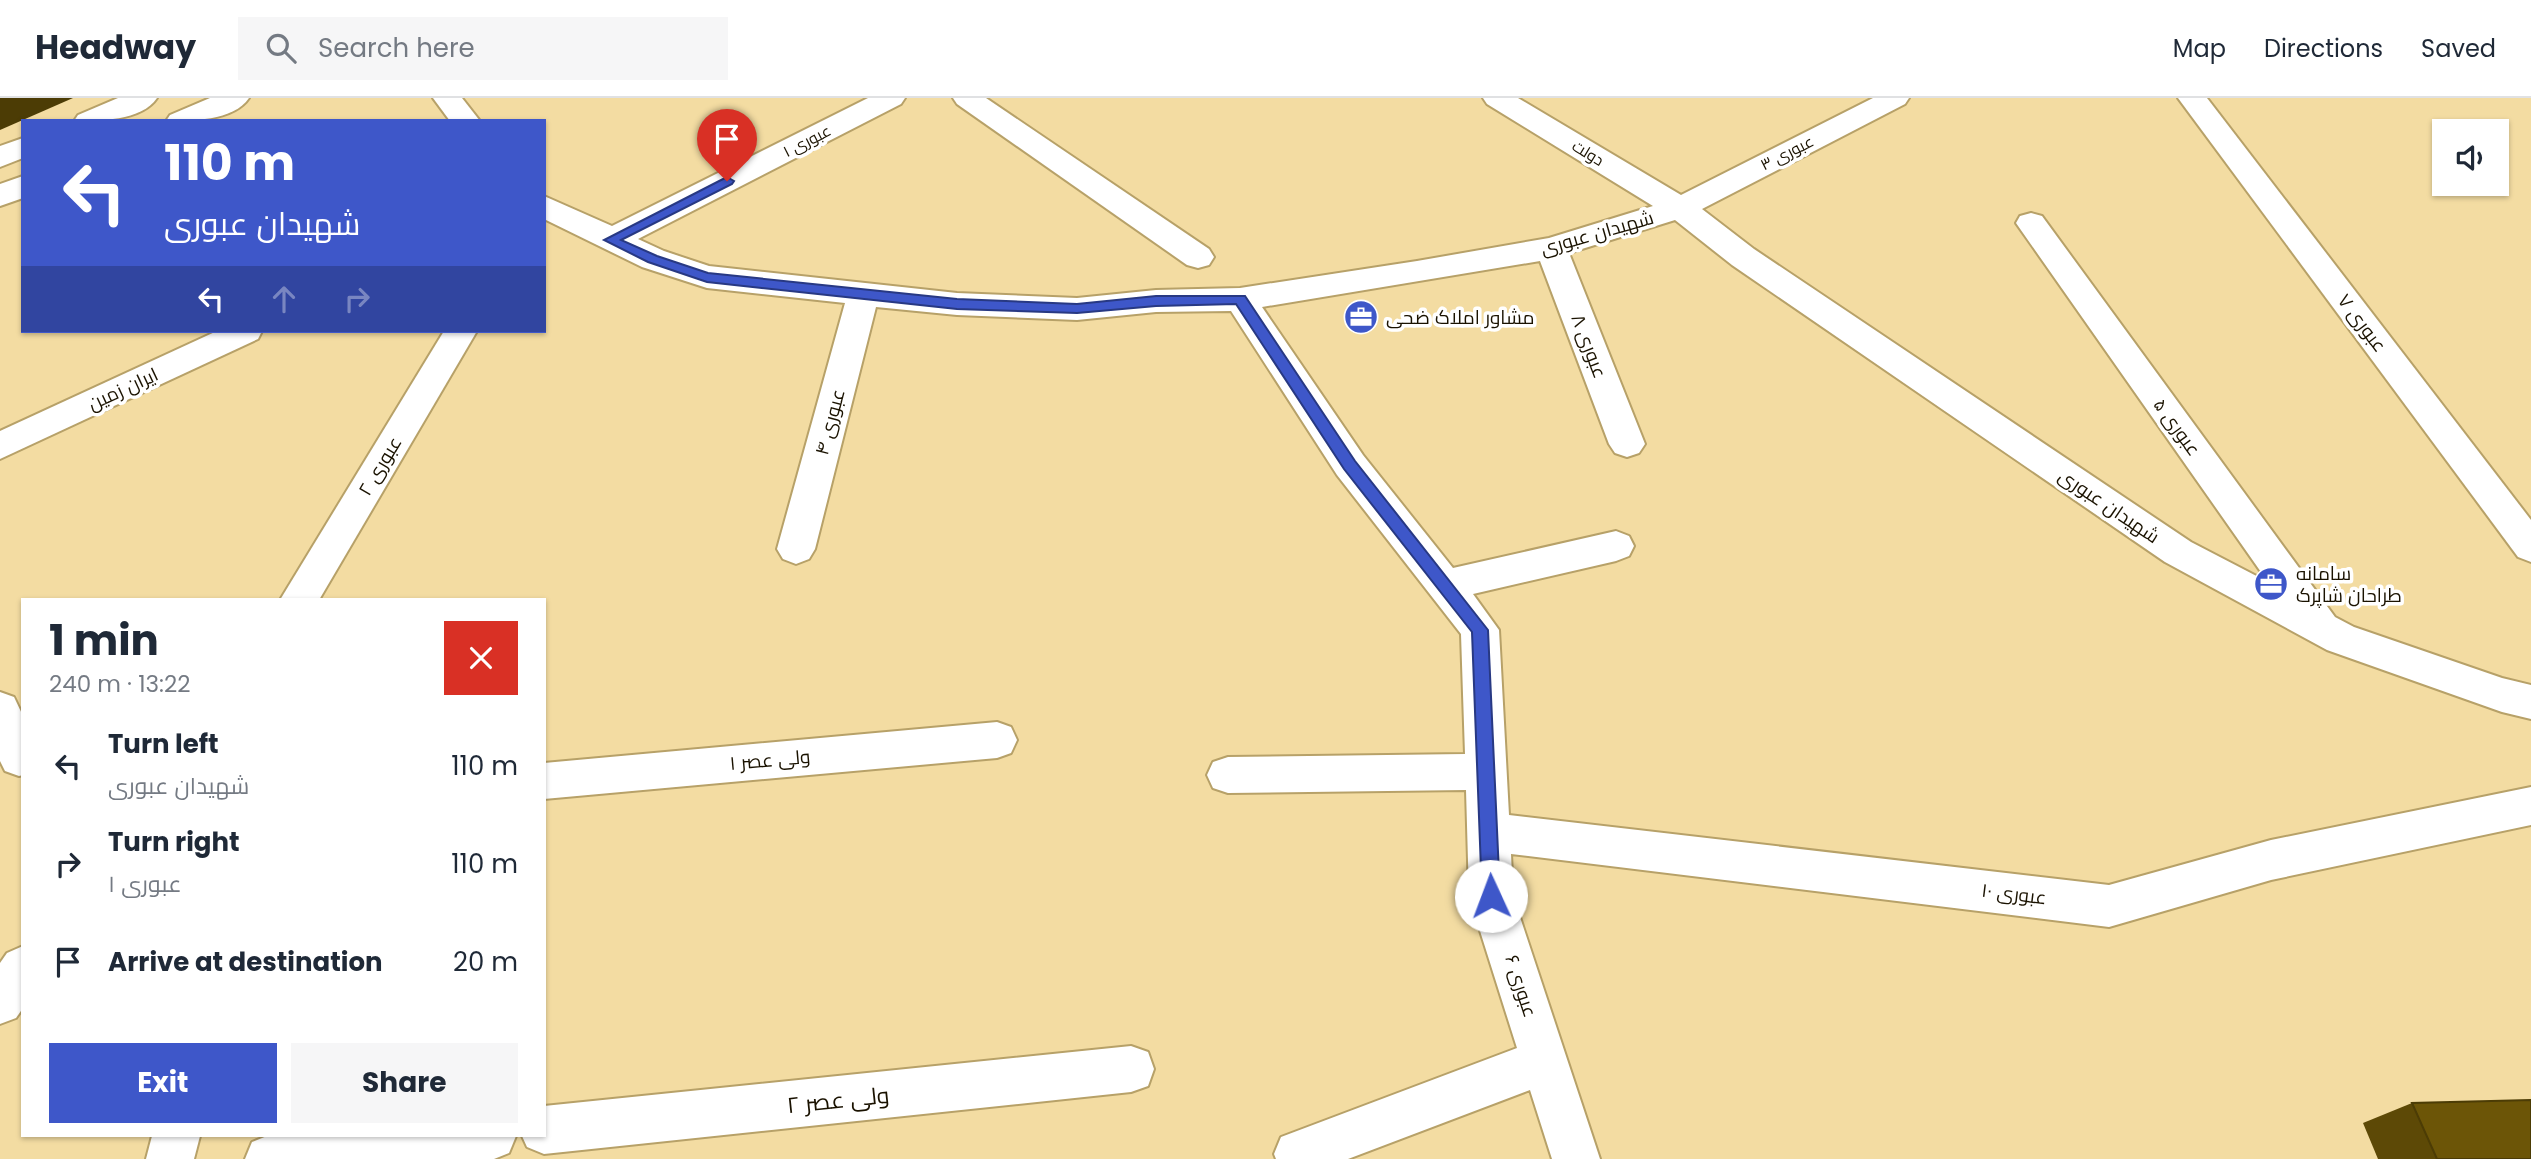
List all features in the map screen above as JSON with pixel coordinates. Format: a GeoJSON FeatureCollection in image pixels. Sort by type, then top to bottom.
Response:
{"type":"FeatureCollection","features":[{"type":"Feature","properties":{"kind":"street"},"geometry":{"type":"LineString","coordinates":[[93,119],[143,98]]}},
{"type":"Feature","properties":{"kind":"street"},"geometry":{"type":"LineString","coordinates":[[185,119],[235,98]]}},
{"type":"Feature","properties":{"kind":"street"},"geometry":{"type":"LineString","coordinates":[[447,98],[464,119]]}},
{"type":"Feature","properties":{"kind":"street","name":"عبوری ۱"},"geometry":{"type":"LineString","coordinates":[[610,240],[891,98]]}},
{"type":"Feature","properties":{"kind":"street"},"geometry":{"type":"LineString","coordinates":[[967,98],[1198,257]]}},
{"type":"Feature","properties":{"kind":"street","name":"دولت"},"geometry":{"type":"LineString","coordinates":[[1497,98],[1680,208]]}},
{"type":"Feature","properties":{"kind":"street","name":"عبوری ۳"},"geometry":{"type":"LineString","coordinates":[[1680,208],[1895,98]]}},
{"type":"Feature","properties":{"kind":"street","name":"عبوری ۷"},"geometry":{"type":"LineString","coordinates":[[2192,98],[2531,547]]}},
{"type":"Feature","properties":{"kind":"street"},"geometry":{"type":"LineString","coordinates":[[0,157],[21,148]]}},
{"type":"Feature","properties":{"kind":"street"},"geometry":{"type":"LineString","coordinates":[[0,195],[21,187]]}},
{"type":"Feature","properties":{"kind":"street","name":"شهیدان عبوری"},"geometry":{"type":"LineString","coordinates":[[546,207],[653,259],[707,277],[957,304],[1077,309],[1156,301],[1240,299],[1551,248],[1680,208],[1754,264],[2178,552],[2324,631],[2516,699]]}},
{"type":"Feature","properties":{"kind":"street","name":"عبوری ۵"},"geometry":{"type":"LineString","coordinates":[[2031,223],[2324,631]]}},
{"type":"Feature","properties":{"kind":"street","name":"عبوری ۸"},"geometry":{"type":"LineString","coordinates":[[1551,248],[1627,444]]}},
{"type":"Feature","properties":{"kind":"street","name":"عبوری ۴"},"geometry":{"type":"LineString","coordinates":[[796,549],[863,295]]}},
{"type":"Feature","properties":{"kind":"street","name":"عبوری ۶"},"geometry":{"type":"LineString","coordinates":[[1240,299],[1350,465],[1480,630],[1491,896],[1576,1159]]}},
{"type":"Feature","properties":{"kind":"street","name":"ایران زمین"},"geometry":{"type":"LineString","coordinates":[[0,446],[242,333]]}},
{"type":"Feature","properties":{"kind":"street","name":"عبوری ۲"},"geometry":{"type":"LineString","coordinates":[[300,598],[460,333]]}},
{"type":"Feature","properties":{"kind":"street"},"geometry":{"type":"LineString","coordinates":[[1444,585],[1616,546]]}},
{"type":"Feature","properties":{"kind":"street"},"geometry":{"type":"LineString","coordinates":[[2516,699],[2531,732]]}},
{"type":"Feature","properties":{"kind":"street"},"geometry":{"type":"LineString","coordinates":[[0,709],[19,758]]}},
{"type":"Feature","properties":{"kind":"street","name":"ولی عصر ۱"},"geometry":{"type":"LineString","coordinates":[[546,780],[997,740]]}},
{"type":"Feature","properties":{"kind":"street"},"geometry":{"type":"LineString","coordinates":[[1228,775],[1486,772]]}},
{"type":"Feature","properties":{"kind":"street","name":"عبوری ۱۰"},"geometry":{"type":"LineString","coordinates":[[1489,832],[2109,906],[2271,860],[2531,806]]}},
{"type":"Feature","properties":{"kind":"street"},"geometry":{"type":"LineString","coordinates":[[0,1002],[21,971]]}},
{"type":"Feature","properties":{"kind":"street"},"geometry":{"type":"LineString","coordinates":[[1298,1154],[1544,1061]]}},
{"type":"Feature","properties":{"kind":"street","name":"ولی عصر ۲"},"geometry":{"type":"LineString","coordinates":[[546,1130],[1131,1069]]}},
{"type":"Feature","properties":{"kind":"street"},"geometry":{"type":"LineString","coordinates":[[170,1159],[176,1137]]}},
{"type":"Feature","properties":{"kind":"street"},"geometry":{"type":"LineString","coordinates":[[269,1159],[482,1137]]}},
{"type":"Feature","properties":{"kind":"building"},"geometry":{"type":"Polygon","coordinates":[[[2531,1100],[2531,1159],[2437,1159],[2412,1103],[2531,1100]]]}},
{"type":"Feature","properties":{"kind":"place","name":"مشاور املاک ضحی"},"geometry":{"type":"Point","coordinates":[1361,317]}},
{"type":"Feature","properties":{"kind":"place","name":"سامانه طراحان شاپرک"},"geometry":{"type":"Point","coordinates":[2271,584]}},
{"type":"Feature","properties":{"kind":"route"},"geometry":{"type":"LineString","coordinates":[[727,181],[610,240],[653,259],[707,277],[957,304],[1077,309],[1156,301],[1240,299],[1350,465],[1480,630],[1491,896]]}}]}
